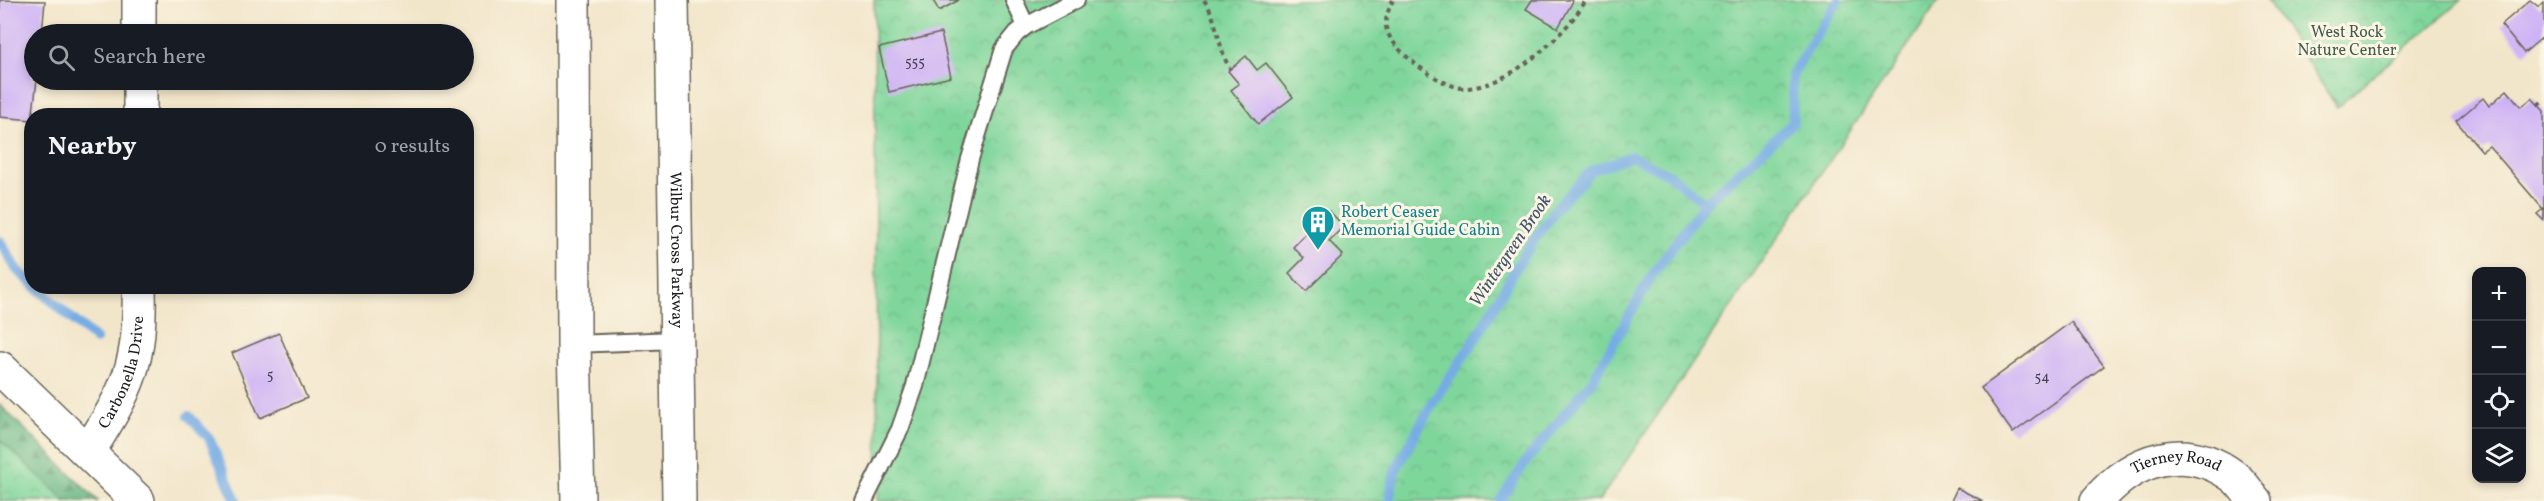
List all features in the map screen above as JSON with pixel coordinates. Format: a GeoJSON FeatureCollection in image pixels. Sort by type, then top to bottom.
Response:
{"type":"FeatureCollection","features":[{"type":"Feature","properties":{"kind":"main road"},"geometry":{"type":"LineString","coordinates":[[139,0],[139,24]]}},
{"type":"Feature","properties":{"kind":"main road"},"geometry":{"type":"LineString","coordinates":[[573,0],[574,344],[578,501]]}},
{"type":"Feature","properties":{"kind":"main road","name":"Wilbur Cross Parkway"},"geometry":{"type":"LineString","coordinates":[[672,0],[680,501]]}},
{"type":"Feature","properties":{"kind":"main road"},"geometry":{"type":"LineString","coordinates":[[140,90],[140,108]]}},
{"type":"Feature","properties":{"kind":"main road","name":"Carbonella Drive"},"geometry":{"type":"LineString","coordinates":[[88,452],[119,403],[132,374],[140,332],[139,294]]}},
{"type":"Feature","properties":{"kind":"main road"},"geometry":{"type":"LineString","coordinates":[[0,368],[138,501]]}},
{"type":"Feature","properties":{"kind":"main road","name":"Tierney Road"},"geometry":{"type":"LineString","coordinates":[[2097,501],[2111,484],[2132,469],[2163,458],[2205,460],[2235,477],[2255,501]]}},
{"type":"Feature","properties":{"kind":"lane"},"geometry":{"type":"LineString","coordinates":[[1014,0],[1026,26]]}},
{"type":"Feature","properties":{"kind":"lane"},"geometry":{"type":"LineString","coordinates":[[864,501],[900,429],[915,386],[970,159],[1004,49],[1026,26],[1076,0]]}},
{"type":"Feature","properties":{"kind":"lane"},"geometry":{"type":"LineString","coordinates":[[574,344],[676,340]]}},
{"type":"Feature","properties":{"kind":"path"},"geometry":{"type":"LineString","coordinates":[[1204,0],[1214,17],[1224,60],[1230,69]]}},
{"type":"Feature","properties":{"kind":"path"},"geometry":{"type":"LineString","coordinates":[[1393,0],[1386,27],[1391,38],[1412,62],[1434,78],[1462,88],[1506,75],[1546,49],[1566,30],[1586,0]]}},
{"type":"Feature","properties":{"kind":"path"},"geometry":{"type":"LineString","coordinates":[[2538,105],[2544,100]]}},
{"type":"Feature","properties":{"kind":"green space"},"geometry":{"type":"Polygon","coordinates":[[[874,0],[1939,0],[1599,501],[878,501],[874,0]]]}},
{"type":"Feature","properties":{"kind":"green space","name":"West Rock Nature Center"},"geometry":{"type":"Polygon","coordinates":[[[2267,0],[2461,0],[2337,107],[2267,0]]]}},
{"type":"Feature","properties":{"kind":"green space"},"geometry":{"type":"Polygon","coordinates":[[[0,405],[98,501],[0,501],[0,405]]]}},
{"type":"Feature","properties":{"kind":"green space"},"geometry":{"type":"Polygon","coordinates":[[[0,440],[66,501],[0,501],[0,440]]]}},
{"type":"Feature","properties":{"kind":"building"},"geometry":{"type":"Polygon","coordinates":[[[0,0],[45,1],[43,24],[24,24],[24,90],[36,90],[34,108],[24,108],[24,119],[0,117],[0,0]]]}},
{"type":"Feature","properties":{"kind":"building"},"geometry":{"type":"Polygon","coordinates":[[[933,0],[959,0],[939,11],[933,0]]]}},
{"type":"Feature","properties":{"kind":"building"},"geometry":{"type":"Polygon","coordinates":[[[1532,0],[1573,1],[1558,28],[1526,9],[1532,0]]]}},
{"type":"Feature","properties":{"kind":"building"},"geometry":{"type":"Polygon","coordinates":[[[2530,0],[2539,7],[2544,2],[2544,36],[2524,53],[2501,25],[2530,0]]]}},
{"type":"Feature","properties":{"kind":"building"},"geometry":{"type":"Polygon","coordinates":[[[941,33],[951,77],[889,92],[879,48],[941,33]]]}},
{"type":"Feature","properties":{"kind":"building"},"geometry":{"type":"Polygon","coordinates":[[[1246,56],[1257,70],[1266,63],[1293,97],[1258,124],[1231,90],[1239,84],[1228,71],[1246,56]]]}},
{"type":"Feature","properties":{"kind":"building"},"geometry":{"type":"Polygon","coordinates":[[[2507,90],[2521,107],[2532,98],[2544,111],[2543,220],[2537,214],[2543,209],[2489,146],[2482,151],[2456,121],[2483,98],[2489,106],[2507,90]]]}},
{"type":"Feature","properties":{"kind":"building","name":"Robert Ceaser Memorial Guide Cabin"},"geometry":{"type":"Polygon","coordinates":[[[1329,211],[1344,226],[1329,241],[1343,255],[1306,291],[1289,273],[1304,258],[1293,247],[1329,211]]]}},
{"type":"Feature","properties":{"kind":"building"},"geometry":{"type":"Polygon","coordinates":[[[2071,322],[2104,366],[2013,433],[1981,388],[2071,322]]]}},
{"type":"Feature","properties":{"kind":"building"},"geometry":{"type":"Polygon","coordinates":[[[279,333],[307,398],[260,418],[232,353],[279,333]]]}},
{"type":"Feature","properties":{"kind":"building"},"geometry":{"type":"Polygon","coordinates":[[[1957,488],[1983,501],[1951,501],[1957,488]]]}},
{"type":"Feature","properties":{"kind":"waterway","name":"Wintergreen Brook"},"geometry":{"type":"LineString","coordinates":[[1500,501],[1528,459],[1592,381],[1653,274],[1705,203],[1793,123],[1792,75],[1838,0]]}},
{"type":"Feature","properties":{"kind":"waterway","name":"Wintergreen Brook"},"geometry":{"type":"LineString","coordinates":[[1389,501],[1395,471],[1433,402],[1478,335],[1520,261],[1558,206],[1592,170],[1631,156],[1670,175],[1705,203]]}},
{"type":"Feature","properties":{"kind":"waterway","name":"Wintergreen Brook"},"geometry":{"type":"LineString","coordinates":[[0,241],[17,270],[24,276]]}},
{"type":"Feature","properties":{"kind":"waterway","name":"Wintergreen Brook"},"geometry":{"type":"LineString","coordinates":[[44,294],[96,340]]}},
{"type":"Feature","properties":{"kind":"waterway","name":"Wintergreen Brook"},"geometry":{"type":"LineString","coordinates":[[189,416],[209,438],[236,501]]}},
{"type":"Feature","properties":{"kind":"place","name":"Robert Ceaser Memorial Guide Cabin"},"geometry":{"type":"Point","coordinates":[1318,251]}}]}
